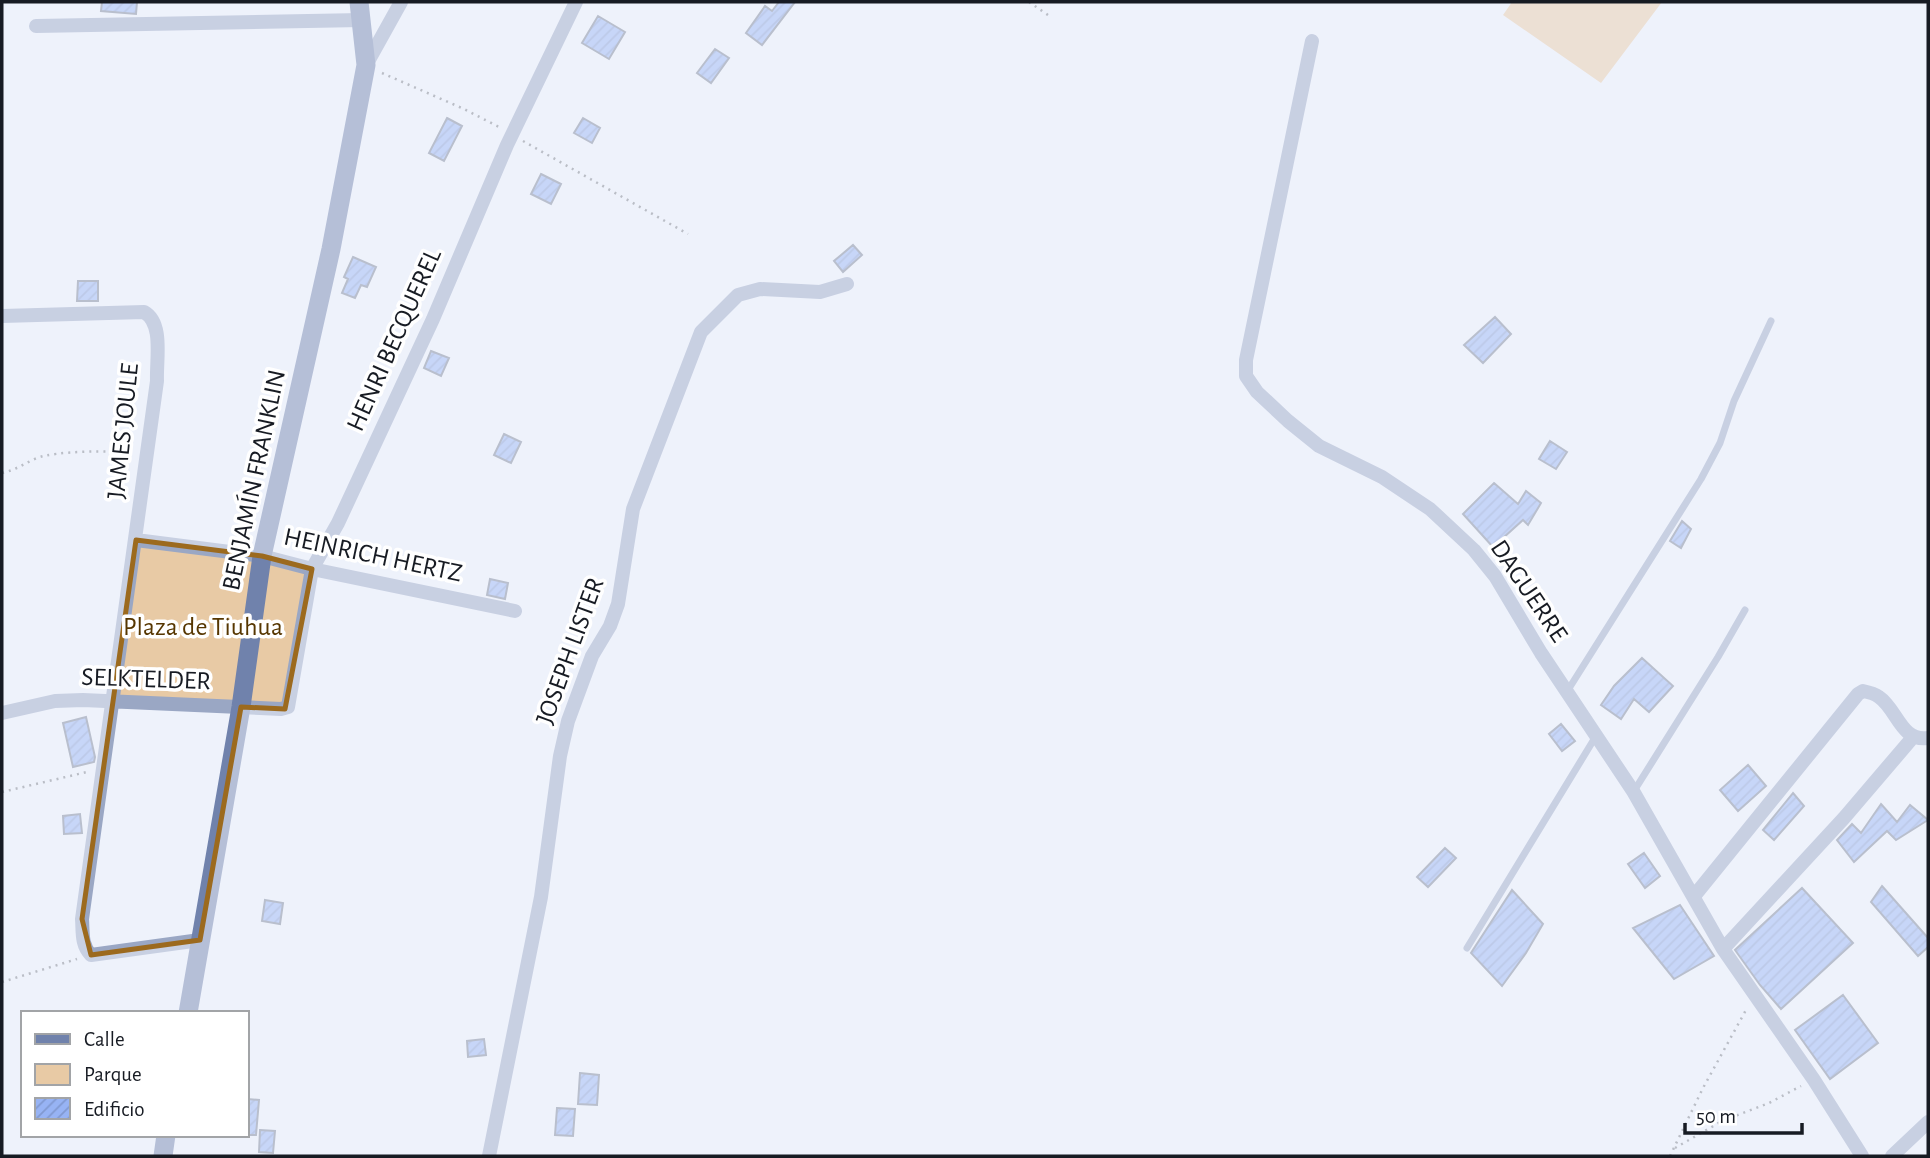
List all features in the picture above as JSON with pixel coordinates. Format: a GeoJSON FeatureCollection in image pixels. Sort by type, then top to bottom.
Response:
{"type":"FeatureCollection","features":[{"type":"Feature","properties":{"kind":"street"},"geometry":{"type":"LineString","coordinates":[[366,65],[401,2]]}},
{"type":"Feature","properties":{"kind":"street","name":"HENRI BECQUEREL"},"geometry":{"type":"LineString","coordinates":[[288,706],[312,569],[338,523],[433,319],[513,135],[576,2]]}},
{"type":"Feature","properties":{"kind":"street"},"geometry":{"type":"LineString","coordinates":[[36,26],[360,11]]}},
{"type":"Feature","properties":{"kind":"street","name":"BENJAMÍN FRANKLIN"},"geometry":{"type":"LineString","coordinates":[[188,1011],[241,707],[262,556],[331,249],[366,65],[360,11]]}},
{"type":"Feature","properties":{"kind":"street","name":"DAGUERRE"},"geometry":{"type":"LineString","coordinates":[[1312,41],[1246,360],[1246,376],[1256,392],[1319,446],[1382,477],[1430,509],[1474,550],[1495,576],[1541,653],[1633,791],[1724,948],[1862,1156]]}},
{"type":"Feature","properties":{"kind":"street","name":"JOSEPH LISTER"},"geometry":{"type":"LineString","coordinates":[[489,1156],[541,897],[560,756],[568,721],[592,656],[610,626],[618,604],[633,509],[701,332],[738,295],[760,289],[820,292],[847,284]]}},
{"type":"Feature","properties":{"kind":"street","name":"JAMES JOULE"},"geometry":{"type":"LineString","coordinates":[[2,316],[144,312],[152,316],[156,328],[156,381],[147,456],[82,919],[85,949],[91,955]]}},
{"type":"Feature","properties":{"kind":"street","name":"HEINRICH HERTZ"},"geometry":{"type":"LineString","coordinates":[[136,540],[262,556],[515,611]]}},
{"type":"Feature","properties":{"kind":"street"},"geometry":{"type":"LineString","coordinates":[[1695,895],[1858,694],[1863,691],[1880,697],[1906,731],[1921,737],[1724,948]]}},
{"type":"Feature","properties":{"kind":"street","name":"SELKTELDER"},"geometry":{"type":"LineString","coordinates":[[2,712],[55,701],[285,709],[288,706]]}},
{"type":"Feature","properties":{"kind":"street"},"geometry":{"type":"LineString","coordinates":[[91,955],[200,940]]}},
{"type":"Feature","properties":{"kind":"street"},"geometry":{"type":"LineString","coordinates":[[1892,1156],[1928,1122]]}},
{"type":"Feature","properties":{"kind":"street"},"geometry":{"type":"LineString","coordinates":[[163,1156],[166,1137]]}},
{"type":"Feature","properties":{"kind":"lane"},"geometry":{"type":"LineString","coordinates":[[1567,690],[1701,479],[1720,443],[1734,401],[1771,321]]}},
{"type":"Feature","properties":{"kind":"lane"},"geometry":{"type":"LineString","coordinates":[[1633,791],[1745,610]]}},
{"type":"Feature","properties":{"kind":"lane"},"geometry":{"type":"LineString","coordinates":[[1467,948],[1597,735]]}},
{"type":"Feature","properties":{"kind":"path"},"geometry":{"type":"LineString","coordinates":[[1029,2],[1048,15]]}},
{"type":"Feature","properties":{"kind":"path"},"geometry":{"type":"LineString","coordinates":[[366,65],[464,109],[688,234]]}},
{"type":"Feature","properties":{"kind":"path"},"geometry":{"type":"LineString","coordinates":[[2,473],[15,470],[38,458],[106,450],[147,456]]}},
{"type":"Feature","properties":{"kind":"path"},"geometry":{"type":"LineString","coordinates":[[2,792],[104,767]]}},
{"type":"Feature","properties":{"kind":"path"},"geometry":{"type":"LineString","coordinates":[[2,982],[91,955]]}},
{"type":"Feature","properties":{"kind":"path"},"geometry":{"type":"LineString","coordinates":[[1670,1156],[1703,1088],[1755,995]]}},
{"type":"Feature","properties":{"kind":"path"},"geometry":{"type":"LineString","coordinates":[[1674,1149],[1722,1121],[1769,1103],[1814,1080]]}},
{"type":"Feature","properties":{"kind":"highlighted area"},"geometry":{"type":"Polygon","coordinates":[[[136,540],[262,556],[312,569],[285,709],[241,707],[200,940],[91,955],[82,919],[136,540]]]}},
{"type":"Feature","properties":{"kind":"green space"},"geometry":{"type":"Polygon","coordinates":[[[1512,2],[1662,2],[1601,83],[1503,15],[1512,2]]]}},
{"type":"Feature","properties":{"kind":"green space","name":"Plaza de Tiuhua"},"geometry":{"type":"Polygon","coordinates":[[[137,544],[309,570],[286,704],[115,698],[137,544]]]}},
{"type":"Feature","properties":{"kind":"building"},"geometry":{"type":"Polygon","coordinates":[[[102,2],[137,2],[136,14],[101,11],[102,2]]]}},
{"type":"Feature","properties":{"kind":"building"},"geometry":{"type":"Polygon","coordinates":[[[779,2],[795,2],[762,45],[746,33],[765,6],[772,11],[779,2]]]}},
{"type":"Feature","properties":{"kind":"building"},"geometry":{"type":"Polygon","coordinates":[[[598,16],[625,32],[609,59],[582,43],[598,16]]]}},
{"type":"Feature","properties":{"kind":"building"},"geometry":{"type":"Polygon","coordinates":[[[715,49],[729,58],[711,83],[697,73],[715,49]]]}},
{"type":"Feature","properties":{"kind":"building"},"geometry":{"type":"Polygon","coordinates":[[[447,118],[462,126],[444,161],[429,153],[447,118]]]}},
{"type":"Feature","properties":{"kind":"building"},"geometry":{"type":"Polygon","coordinates":[[[583,118],[600,128],[592,143],[574,133],[583,118]]]}},
{"type":"Feature","properties":{"kind":"building"},"geometry":{"type":"Polygon","coordinates":[[[541,174],[561,184],[551,204],[531,194],[541,174]]]}},
{"type":"Feature","properties":{"kind":"building"},"geometry":{"type":"Polygon","coordinates":[[[853,245],[862,255],[843,272],[834,261],[853,245]]]}},
{"type":"Feature","properties":{"kind":"building"},"geometry":{"type":"Polygon","coordinates":[[[353,257],[376,267],[367,287],[361,285],[355,298],[342,293],[348,279],[344,277],[353,257]]]}},
{"type":"Feature","properties":{"kind":"building"},"geometry":{"type":"Polygon","coordinates":[[[78,281],[98,281],[98,301],[77,301],[78,281]]]}},
{"type":"Feature","properties":{"kind":"building"},"geometry":{"type":"Polygon","coordinates":[[[1495,317],[1511,334],[1483,363],[1464,345],[1495,317]]]}},
{"type":"Feature","properties":{"kind":"building"},"geometry":{"type":"Polygon","coordinates":[[[431,351],[449,358],[441,376],[424,368],[431,351]]]}},
{"type":"Feature","properties":{"kind":"building"},"geometry":{"type":"Polygon","coordinates":[[[504,434],[521,442],[511,463],[494,455],[504,434]]]}},
{"type":"Feature","properties":{"kind":"building"},"geometry":{"type":"Polygon","coordinates":[[[1550,441],[1567,452],[1556,469],[1539,459],[1550,441]]]}},
{"type":"Feature","properties":{"kind":"building"},"geometry":{"type":"Polygon","coordinates":[[[1494,483],[1518,504],[1526,491],[1541,503],[1528,525],[1523,520],[1493,547],[1463,514],[1494,483]]]}},
{"type":"Feature","properties":{"kind":"building"},"geometry":{"type":"Polygon","coordinates":[[[1682,521],[1691,529],[1681,548],[1670,541],[1682,521]]]}},
{"type":"Feature","properties":{"kind":"building"},"geometry":{"type":"Polygon","coordinates":[[[490,579],[508,583],[505,599],[487,595],[490,579]]]}},
{"type":"Feature","properties":{"kind":"building"},"geometry":{"type":"Polygon","coordinates":[[[1642,658],[1673,686],[1649,712],[1634,699],[1621,719],[1601,705],[1614,686],[1642,658]]]}},
{"type":"Feature","properties":{"kind":"building"},"geometry":{"type":"Polygon","coordinates":[[[86,717],[94,762],[73,767],[63,723],[86,717]]]}},
{"type":"Feature","properties":{"kind":"building"},"geometry":{"type":"Polygon","coordinates":[[[1561,724],[1575,741],[1562,751],[1549,734],[1561,724]]]}},
{"type":"Feature","properties":{"kind":"building"},"geometry":{"type":"Polygon","coordinates":[[[1748,765],[1766,786],[1738,811],[1720,790],[1748,765]]]}},
{"type":"Feature","properties":{"kind":"building"},"geometry":{"type":"Polygon","coordinates":[[[1793,793],[1804,806],[1774,840],[1763,830],[1793,793]]]}},
{"type":"Feature","properties":{"kind":"building"},"geometry":{"type":"Polygon","coordinates":[[[1881,804],[1897,822],[1910,805],[1928,820],[1896,840],[1887,831],[1854,862],[1837,840],[1852,824],[1861,833],[1881,804]]]}},
{"type":"Feature","properties":{"kind":"building"},"geometry":{"type":"Polygon","coordinates":[[[80,814],[82,833],[64,834],[63,816],[80,814]]]}},
{"type":"Feature","properties":{"kind":"building"},"geometry":{"type":"Polygon","coordinates":[[[1445,848],[1456,858],[1428,887],[1417,877],[1445,848]]]}},
{"type":"Feature","properties":{"kind":"building"},"geometry":{"type":"Polygon","coordinates":[[[1644,853],[1660,876],[1645,888],[1628,864],[1644,853]]]}},
{"type":"Feature","properties":{"kind":"building"},"geometry":{"type":"Polygon","coordinates":[[[1882,886],[1928,938],[1928,947],[1918,956],[1871,902],[1882,886]]]}},
{"type":"Feature","properties":{"kind":"building"},"geometry":{"type":"Polygon","coordinates":[[[1802,888],[1853,943],[1781,1009],[1735,950],[1802,888]]]}},
{"type":"Feature","properties":{"kind":"building"},"geometry":{"type":"Polygon","coordinates":[[[1512,890],[1543,924],[1502,986],[1471,953],[1512,890]]]}},
{"type":"Feature","properties":{"kind":"building"},"geometry":{"type":"Polygon","coordinates":[[[265,900],[283,903],[280,924],[262,921],[265,900]]]}},
{"type":"Feature","properties":{"kind":"building"},"geometry":{"type":"Polygon","coordinates":[[[1680,905],[1714,956],[1674,979],[1633,928],[1680,905]]]}},
{"type":"Feature","properties":{"kind":"building"},"geometry":{"type":"Polygon","coordinates":[[[1843,995],[1878,1043],[1830,1079],[1795,1030],[1843,995]]]}},
{"type":"Feature","properties":{"kind":"building"},"geometry":{"type":"Polygon","coordinates":[[[484,1039],[486,1055],[468,1057],[467,1041],[484,1039]]]}},
{"type":"Feature","properties":{"kind":"building"},"geometry":{"type":"Polygon","coordinates":[[[580,1073],[599,1075],[597,1105],[578,1104],[580,1073]]]}},
{"type":"Feature","properties":{"kind":"building"},"geometry":{"type":"Polygon","coordinates":[[[248,1099],[259,1100],[256,1135],[248,1135],[248,1099]]]}},
{"type":"Feature","properties":{"kind":"building"},"geometry":{"type":"Polygon","coordinates":[[[557,1108],[575,1109],[573,1136],[555,1135],[557,1108]]]}},
{"type":"Feature","properties":{"kind":"building"},"geometry":{"type":"Polygon","coordinates":[[[260,1130],[275,1131],[273,1153],[259,1152],[260,1130]]]}}]}
